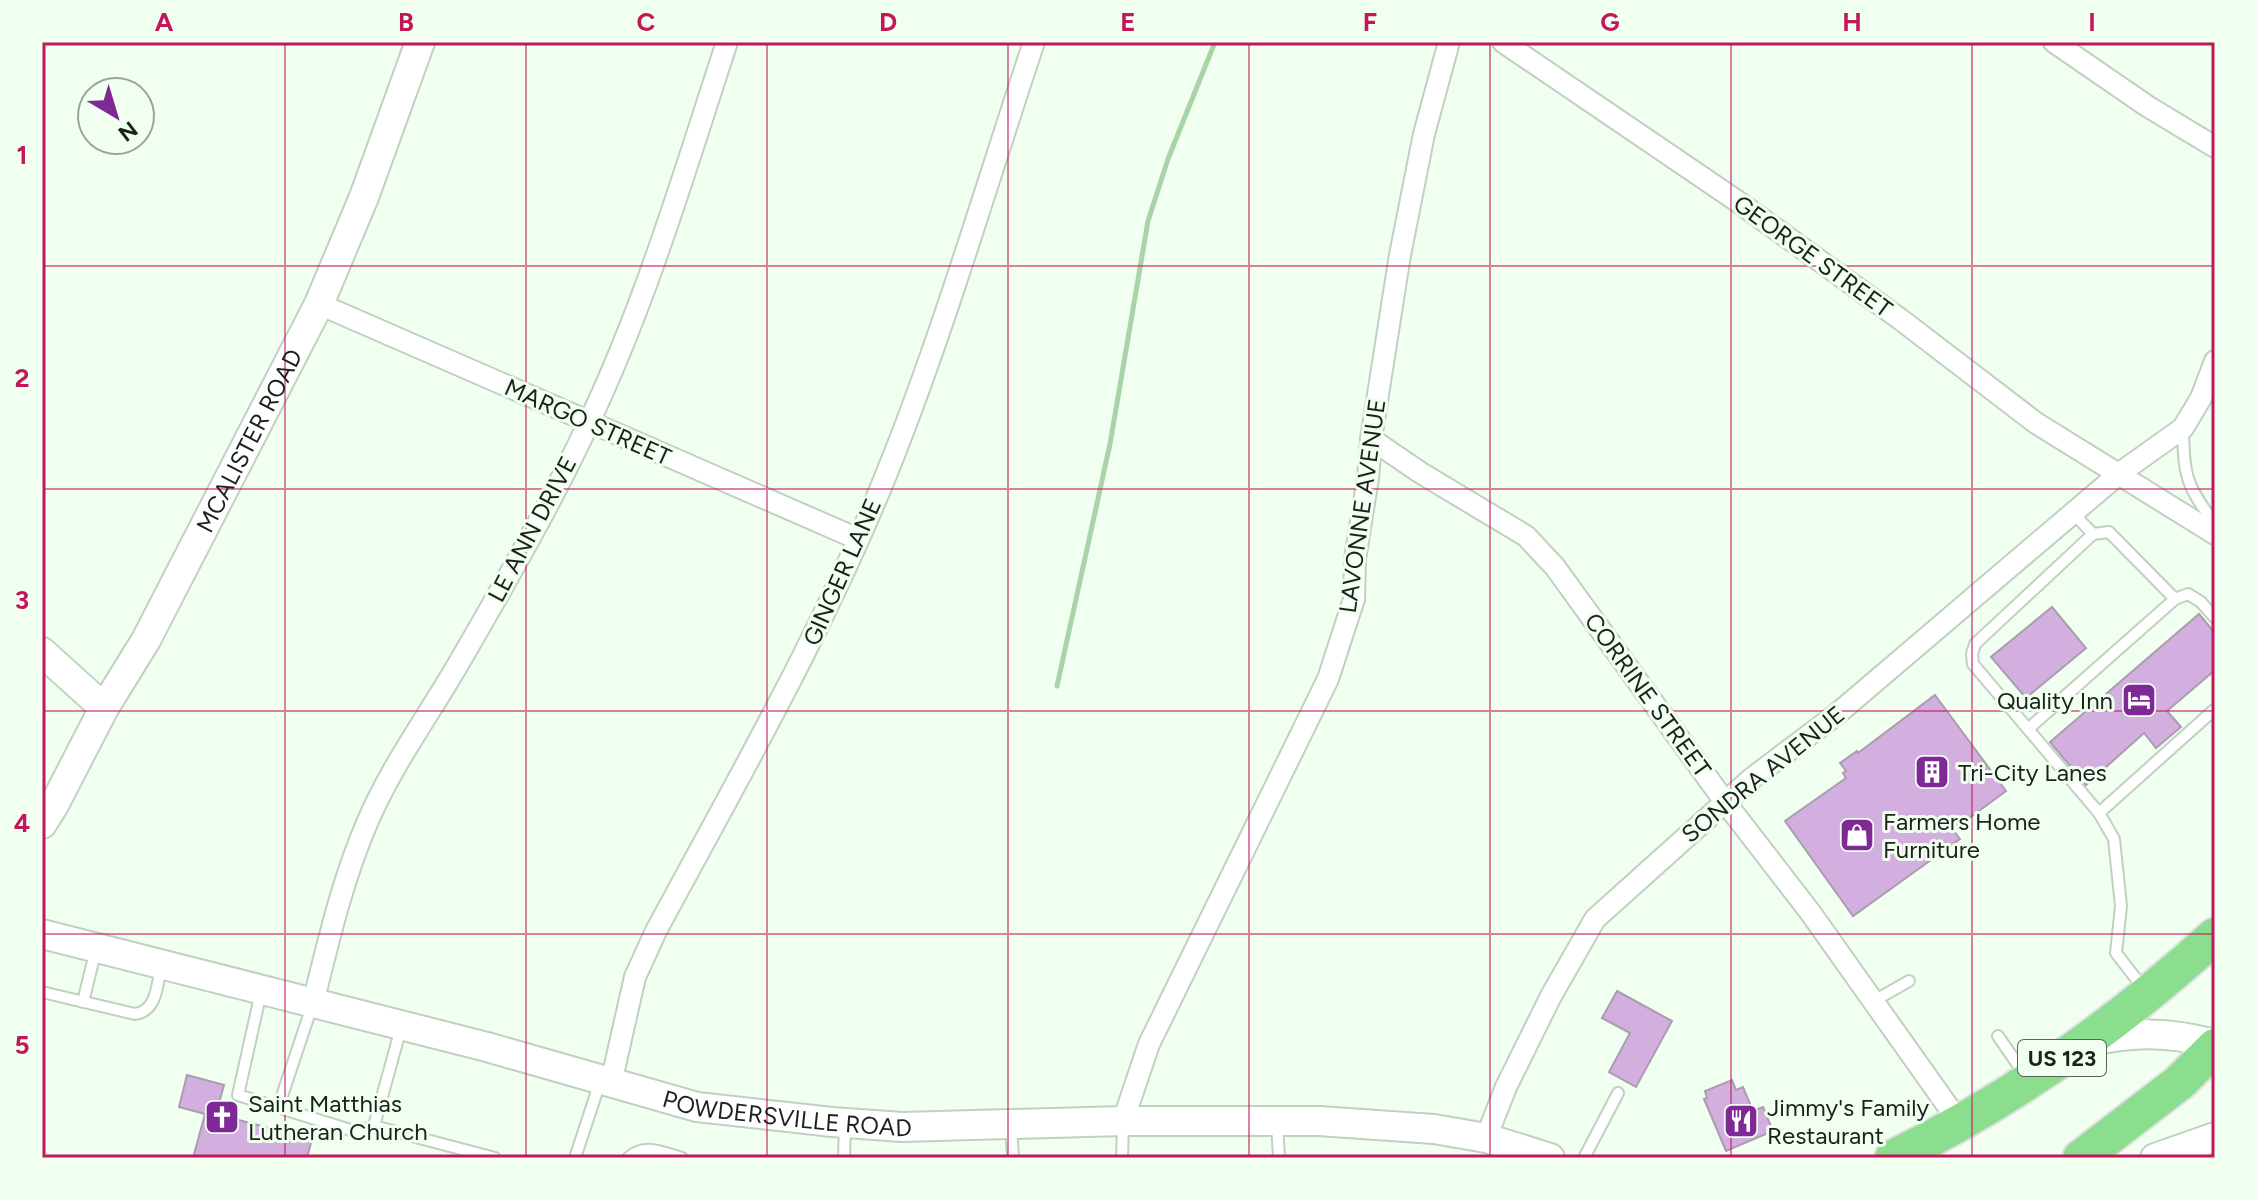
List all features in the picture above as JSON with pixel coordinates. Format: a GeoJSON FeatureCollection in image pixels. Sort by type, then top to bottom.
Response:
{"type":"FeatureCollection","features":[{"type":"Feature","properties":{"kind":"highway","name":"US 123"},"geometry":{"type":"LineString","coordinates":[[1893,1158],[2029,1080],[2084,1043],[2215,936]]}},
{"type":"Feature","properties":{"kind":"highway"},"geometry":{"type":"LineString","coordinates":[[2081,1158],[2180,1082],[2215,1046]]}},
{"type":"Feature","properties":{"kind":"street","name":"MCALISTER ROAD"},"geometry":{"type":"LineString","coordinates":[[42,824],[104,708],[146,640],[319,304],[364,197],[420,42]]}},
{"type":"Feature","properties":{"kind":"street","name":"LE ANN DRIVE"},"geometry":{"type":"LineString","coordinates":[[313,1003],[335,918],[367,823],[403,753],[526,544],[589,422],[637,310],[727,42]]}},
{"type":"Feature","properties":{"kind":"street","name":"GINGER LANE"},"geometry":{"type":"LineString","coordinates":[[606,1081],[635,977],[828,610],[894,455],[1034,42]]}},
{"type":"Feature","properties":{"kind":"street","name":"LAVONNE AVENUE"},"geometry":{"type":"LineString","coordinates":[[1123,1121],[1149,1044],[1328,679],[1354,599],[1355,559],[1371,439],[1400,255],[1424,134],[1449,42]]}},
{"type":"Feature","properties":{"kind":"street","name":"GEORGE STREET"},"geometry":{"type":"LineString","coordinates":[[1503,42],[1737,201],[1900,319],[2036,423],[2215,534]]}},
{"type":"Feature","properties":{"kind":"street"},"geometry":{"type":"LineString","coordinates":[[2054,42],[2147,106],[2215,147]]}},
{"type":"Feature","properties":{"kind":"street","name":"MARGO STREET"},"geometry":{"type":"LineString","coordinates":[[319,304],[858,539]]}},
{"type":"Feature","properties":{"kind":"street"},"geometry":{"type":"LineString","coordinates":[[2183,428],[2201,398],[2215,361]]}},
{"type":"Feature","properties":{"kind":"street","name":"SONDRA AVENUE"},"geometry":{"type":"LineString","coordinates":[[1486,1138],[1506,1087],[1538,1022],[1595,919],[1725,802],[1837,714],[2072,512],[2183,428]]}},
{"type":"Feature","properties":{"kind":"street","name":"CORRINE STREET"},"geometry":{"type":"LineString","coordinates":[[1371,439],[1526,536],[1555,567],[1725,802],[1810,912],[1959,1122]]}},
{"type":"Feature","properties":{"kind":"street"},"geometry":{"type":"LineString","coordinates":[[42,652],[104,708]]}},
{"type":"Feature","properties":{"kind":"street","name":"POWDERSVILLE ROAD"},"geometry":{"type":"LineString","coordinates":[[42,934],[401,1025],[697,1107],[902,1127],[1123,1121],[1319,1121],[1434,1129],[1486,1138],[1550,1158]]}},
{"type":"Feature","properties":{"kind":"street"},"geometry":{"type":"LineString","coordinates":[[2084,1043],[2111,1037],[2161,1033],[2179,1034],[2215,1046]]}},
{"type":"Feature","properties":{"kind":"street"},"geometry":{"type":"LineString","coordinates":[[2155,1158],[2215,1137]]}},
{"type":"Feature","properties":{"kind":"lane"},"geometry":{"type":"LineString","coordinates":[[2183,428],[2184,468],[2193,494],[2215,524]]}},
{"type":"Feature","properties":{"kind":"lane"},"geometry":{"type":"LineString","coordinates":[[2072,512],[2093,534]]}},
{"type":"Feature","properties":{"kind":"lane"},"geometry":{"type":"LineString","coordinates":[[2147,993],[2116,953],[2121,906],[2114,839],[2099,813],[1973,664],[1972,654],[1975,644],[2093,534],[2109,532],[2175,599]]}},
{"type":"Feature","properties":{"kind":"lane"},"geometry":{"type":"LineString","coordinates":[[2028,729],[2175,599],[2188,594],[2201,602],[2215,618]]}},
{"type":"Feature","properties":{"kind":"lane"},"geometry":{"type":"LineString","coordinates":[[2099,813],[2215,709]]}},
{"type":"Feature","properties":{"kind":"lane"},"geometry":{"type":"LineString","coordinates":[[83,1002],[96,949]]}},
{"type":"Feature","properties":{"kind":"lane"},"geometry":{"type":"LineString","coordinates":[[42,992],[135,1014],[144,1013],[151,1007],[162,965]]}},
{"type":"Feature","properties":{"kind":"lane"},"geometry":{"type":"LineString","coordinates":[[1872,1002],[1909,981]]}},
{"type":"Feature","properties":{"kind":"lane"},"geometry":{"type":"LineString","coordinates":[[261,990],[238,1095],[357,1132],[374,1126],[495,1158]]}},
{"type":"Feature","properties":{"kind":"lane"},"geometry":{"type":"LineString","coordinates":[[278,1108],[313,1003]]}},
{"type":"Feature","properties":{"kind":"lane"},"geometry":{"type":"LineString","coordinates":[[374,1126],[401,1025]]}},
{"type":"Feature","properties":{"kind":"lane"},"geometry":{"type":"LineString","coordinates":[[1998,1036],[2029,1080]]}},
{"type":"Feature","properties":{"kind":"lane"},"geometry":{"type":"LineString","coordinates":[[575,1158],[606,1081]]}},
{"type":"Feature","properties":{"kind":"lane"},"geometry":{"type":"LineString","coordinates":[[1584,1158],[1618,1093]]}},
{"type":"Feature","properties":{"kind":"lane"},"geometry":{"type":"LineString","coordinates":[[1122,1158],[1123,1121]]}},
{"type":"Feature","properties":{"kind":"lane"},"geometry":{"type":"LineString","coordinates":[[1276,1121],[1279,1158]]}},
{"type":"Feature","properties":{"kind":"lane"},"geometry":{"type":"LineString","coordinates":[[844,1158],[845,1123]]}},
{"type":"Feature","properties":{"kind":"lane"},"geometry":{"type":"LineString","coordinates":[[1011,1125],[1013,1158]]}},
{"type":"Feature","properties":{"kind":"lane"},"geometry":{"type":"LineString","coordinates":[[628,1158],[637,1150],[647,1148],[682,1158]]}},
{"type":"Feature","properties":{"kind":"building"},"geometry":{"type":"Polygon","coordinates":[[[2052,607],[2086,648],[2026,698],[1991,657],[2052,607]]]}},
{"type":"Feature","properties":{"kind":"building","name":"Quality Inn"},"geometry":{"type":"Polygon","coordinates":[[[2199,614],[2215,633],[2215,670],[2167,711],[2181,727],[2156,748],[2144,733],[2086,785],[2050,742],[2199,614]]]}},
{"type":"Feature","properties":{"kind":"building"},"geometry":{"type":"Polygon","coordinates":[[[1935,695],[2006,791],[1953,830],[1960,839],[1853,916],[1785,821],[1846,778],[1843,773],[1846,771],[1840,763],[1935,695]]]}},
{"type":"Feature","properties":{"kind":"building"},"geometry":{"type":"Polygon","coordinates":[[[1617,991],[1672,1021],[1636,1087],[1609,1072],[1630,1033],[1602,1018],[1617,991]]]}},
{"type":"Feature","properties":{"kind":"building","name":"Saint Matthias Lutheran Church"},"geometry":{"type":"Polygon","coordinates":[[[187,1075],[224,1085],[218,1107],[233,1111],[231,1118],[312,1139],[307,1158],[193,1158],[205,1114],[179,1107],[187,1075]]]}},
{"type":"Feature","properties":{"kind":"building","name":"Jimmy's Family Restaurant"},"geometry":{"type":"Polygon","coordinates":[[[1732,1080],[1736,1090],[1743,1087],[1753,1111],[1763,1107],[1773,1131],[1726,1151],[1704,1099],[1707,1098],[1705,1091],[1732,1080]]]}},
{"type":"Feature","properties":{"kind":"waterway"},"geometry":{"type":"LineString","coordinates":[[1057,686],[1110,444],[1148,221],[1168,159],[1215,42]]}},
{"type":"Feature","properties":{"kind":"place","name":"Quality Inn"},"geometry":{"type":"Point","coordinates":[2139,700]}},
{"type":"Feature","properties":{"kind":"place","name":"Tri-City Lanes"},"geometry":{"type":"Point","coordinates":[1932,772]}},
{"type":"Feature","properties":{"kind":"place","name":"Farmers Home Furniture"},"geometry":{"type":"Point","coordinates":[1857,835]}},
{"type":"Feature","properties":{"kind":"place","name":"Saint Matthias Lutheran Church"},"geometry":{"type":"Point","coordinates":[222,1117]}},
{"type":"Feature","properties":{"kind":"place","name":"Jimmy's Family Restaurant"},"geometry":{"type":"Point","coordinates":[1741,1121]}}]}
